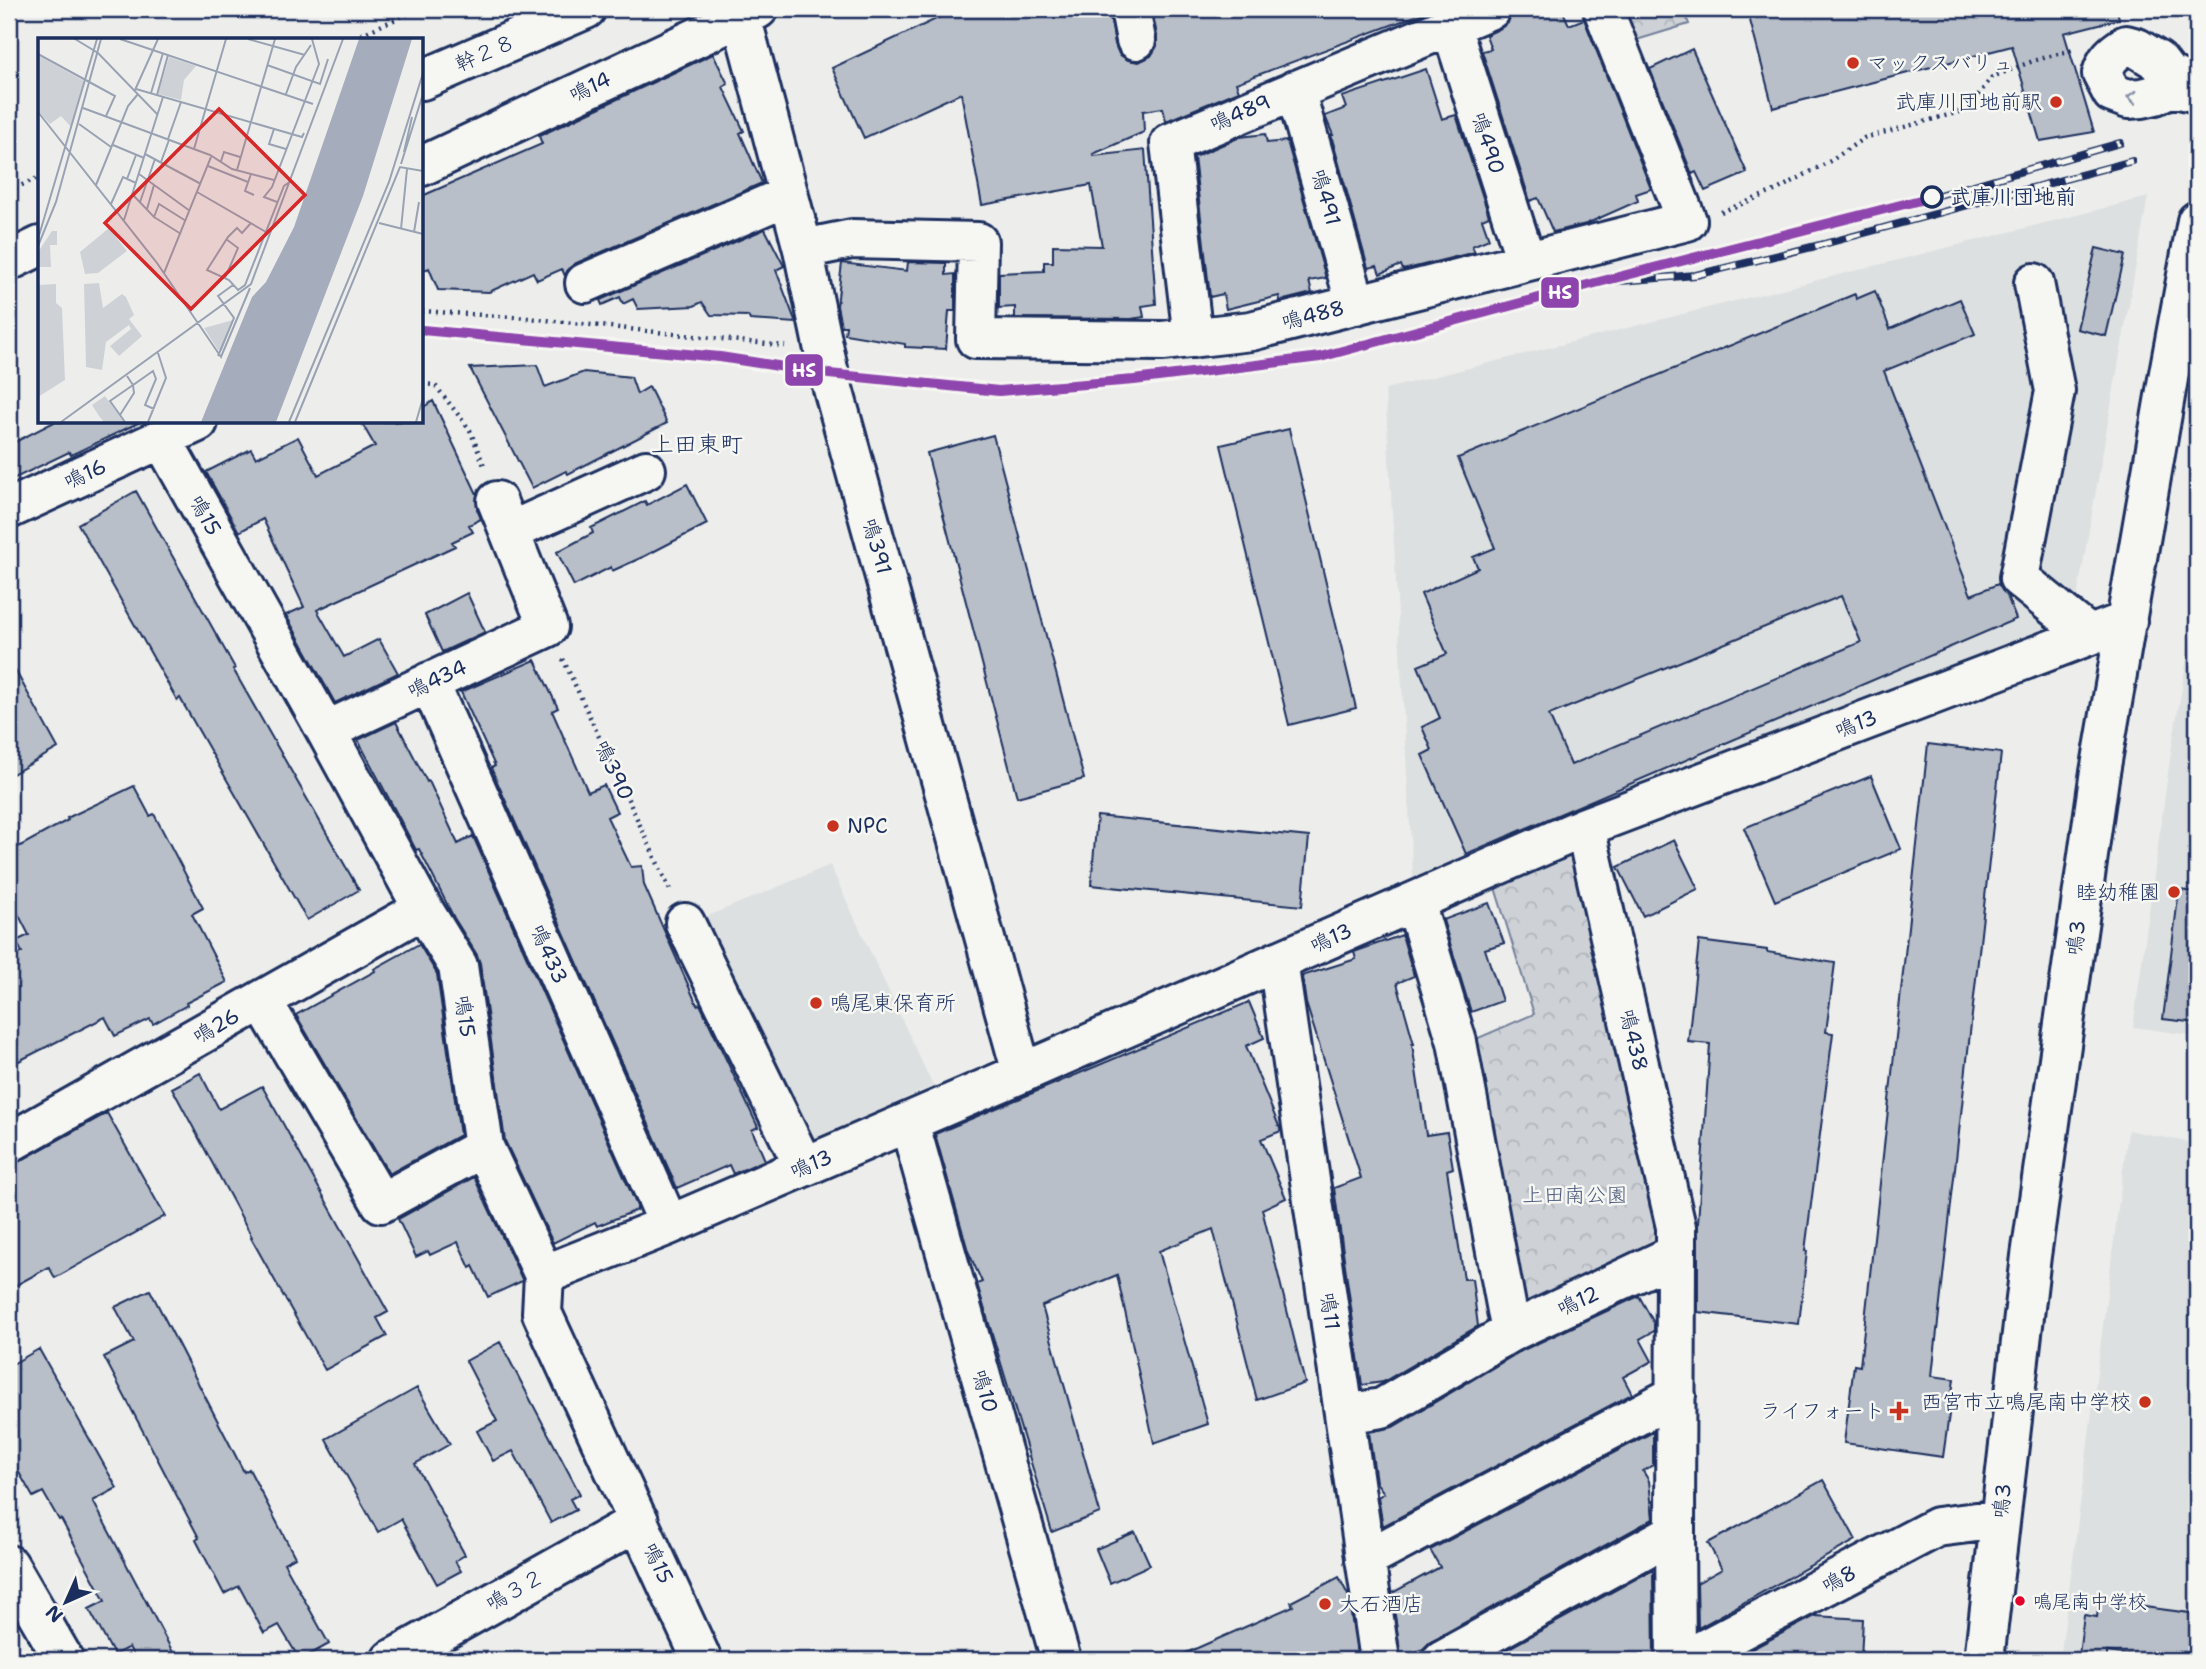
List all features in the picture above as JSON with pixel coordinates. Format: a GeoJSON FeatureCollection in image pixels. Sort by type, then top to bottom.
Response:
{"type":"FeatureCollection","features":[{"type":"Feature","properties":{"kind":"street","name":"幹２８"},"geometry":{"type":"LineString","coordinates":[[424,79],[586,9]]}},
{"type":"Feature","properties":{"kind":"street","name":"鳴489"},"geometry":{"type":"LineString","coordinates":[[1193,338],[1170,143],[1491,9]]}},
{"type":"Feature","properties":{"kind":"street"},"geometry":{"type":"LineString","coordinates":[[1603,9],[1687,221]]}},
{"type":"Feature","properties":{"kind":"street","name":"鳴14"},"geometry":{"type":"LineString","coordinates":[[424,165],[750,13]]}},
{"type":"Feature","properties":{"kind":"street","name":"鳴391"},"geometry":{"type":"LineString","coordinates":[[750,13],[824,350],[1022,1073]]}},
{"type":"Feature","properties":{"kind":"street","name":"鳴490"},"geometry":{"type":"LineString","coordinates":[[1451,26],[1525,261]]}},
{"type":"Feature","properties":{"kind":"street"},"geometry":{"type":"LineString","coordinates":[[2197,81],[2181,80],[2168,74],[2158,61],[2126,44],[2111,55],[2102,74],[2112,93],[2128,99],[2155,95],[2171,87],[2197,93]]}},
{"type":"Feature","properties":{"kind":"street","name":"鳴491"},"geometry":{"type":"LineString","coordinates":[[1295,90],[1356,305]]}},
{"type":"Feature","properties":{"kind":"street"},"geometry":{"type":"LineString","coordinates":[[585,283],[789,195]]}},
{"type":"Feature","properties":{"kind":"street","name":"鳴488"},"geometry":{"type":"LineString","coordinates":[[803,249],[852,239],[978,242],[976,339],[1163,341],[1251,331],[1687,221]]}},
{"type":"Feature","properties":{"kind":"street","name":"鳴3"},"geometry":{"type":"LineString","coordinates":[[1984,1660],[2031,1256],[2099,778],[2197,221]]}},
{"type":"Feature","properties":{"kind":"street"},"geometry":{"type":"LineString","coordinates":[[9,261],[38,247]]}},
{"type":"Feature","properties":{"kind":"street"},"geometry":{"type":"LineString","coordinates":[[9,271],[38,279]]}},
{"type":"Feature","properties":{"kind":"street"},"geometry":{"type":"LineString","coordinates":[[2034,284],[2055,391],[2018,578],[2090,635]]}},
{"type":"Feature","properties":{"kind":"street"},"geometry":{"type":"LineString","coordinates":[[162,439],[194,424]]}},
{"type":"Feature","properties":{"kind":"street","name":"鳴16"},"geometry":{"type":"LineString","coordinates":[[9,509],[162,439]]}},
{"type":"Feature","properties":{"kind":"street","name":"鳴15"},"geometry":{"type":"LineString","coordinates":[[162,439],[423,909],[458,966],[484,1147],[544,1275],[542,1314],[702,1660]]}},
{"type":"Feature","properties":{"kind":"street"},"geometry":{"type":"LineString","coordinates":[[548,627],[504,516],[646,470]]}},
{"type":"Feature","properties":{"kind":"street","name":"鳴13"},"geometry":{"type":"LineString","coordinates":[[544,1275],[669,1225],[909,1122],[1585,827],[2127,621]]}},
{"type":"Feature","properties":{"kind":"street","name":"鳴434"},"geometry":{"type":"LineString","coordinates":[[326,731],[548,627]]}},
{"type":"Feature","properties":{"kind":"street","name":"鳴433"},"geometry":{"type":"LineString","coordinates":[[429,682],[669,1225]]}},
{"type":"Feature","properties":{"kind":"street","name":"鳴438"},"geometry":{"type":"LineString","coordinates":[[1585,827],[1676,1227],[1676,1254]]}},
{"type":"Feature","properties":{"kind":"street"},"geometry":{"type":"LineString","coordinates":[[1415,902],[1457,1042],[1511,1332]]}},
{"type":"Feature","properties":{"kind":"street","name":"鳴26"},"geometry":{"type":"LineString","coordinates":[[9,1143],[423,909]]}},
{"type":"Feature","properties":{"kind":"street"},"geometry":{"type":"LineString","coordinates":[[685,923],[804,1167]]}},
{"type":"Feature","properties":{"kind":"street","name":"鳴11"},"geometry":{"type":"LineString","coordinates":[[1278,961],[1380,1660]]}},
{"type":"Feature","properties":{"kind":"street"},"geometry":{"type":"LineString","coordinates":[[262,1000],[381,1203],[484,1147]]}},
{"type":"Feature","properties":{"kind":"street","name":"鳴10"},"geometry":{"type":"LineString","coordinates":[[909,1122],[1061,1660]]}},
{"type":"Feature","properties":{"kind":"street"},"geometry":{"type":"LineString","coordinates":[[1676,1254],[1676,1660]]}},
{"type":"Feature","properties":{"kind":"street","name":"鳴12"},"geometry":{"type":"LineString","coordinates":[[1345,1414],[1382,1408],[1511,1332],[1676,1254]]}},
{"type":"Feature","properties":{"kind":"street"},"geometry":{"type":"LineString","coordinates":[[1365,1560],[1676,1395]]}},
{"type":"Feature","properties":{"kind":"street","name":"鳴8"},"geometry":{"type":"LineString","coordinates":[[1684,1660],[1937,1527],[2000,1519]]}},
{"type":"Feature","properties":{"kind":"street","name":"鳴３２"},"geometry":{"type":"LineString","coordinates":[[391,1660],[639,1521]]}},
{"type":"Feature","properties":{"kind":"street"},"geometry":{"type":"LineString","coordinates":[[1442,1660],[1675,1532]]}},
{"type":"Feature","properties":{"kind":"street"},"geometry":{"type":"LineString","coordinates":[[9,1565],[64,1660]]}},
{"type":"Feature","properties":{"kind":"path"},"geometry":{"type":"LineString","coordinates":[[353,38],[419,9]]}},
{"type":"Feature","properties":{"kind":"path"},"geometry":{"type":"LineString","coordinates":[[2184,41],[2193,43],[2197,19]]}},
{"type":"Feature","properties":{"kind":"path"},"geometry":{"type":"LineString","coordinates":[[1687,221],[1710,216],[1777,190],[1832,160],[1864,138],[1967,110],[1992,77],[2033,61],[2082,47]]}},
{"type":"Feature","properties":{"kind":"path"},"geometry":{"type":"LineString","coordinates":[[9,191],[38,178]]}},
{"type":"Feature","properties":{"kind":"path"},"geometry":{"type":"LineString","coordinates":[[424,311],[528,318],[824,350]]}},
{"type":"Feature","properties":{"kind":"path"},"geometry":{"type":"LineString","coordinates":[[424,384],[435,385],[470,430],[504,516]]}},
{"type":"Feature","properties":{"kind":"path","name":"鳴390"},"geometry":{"type":"LineString","coordinates":[[548,627],[685,923]]}},
{"type":"Feature","properties":{"kind":"shaded area"},"geometry":{"type":"Polygon","coordinates":[[[2148,197],[2073,621],[1413,880],[1385,389],[2148,197]]]}},
{"type":"Feature","properties":{"kind":"shaded area","name":"睦幼稚園"},"geometry":{"type":"Polygon","coordinates":[[[2197,599],[2197,1036],[2133,1027],[2171,751],[2197,599]]]}},
{"type":"Feature","properties":{"kind":"shaded area","name":"鳴尾東保育所"},"geometry":{"type":"Polygon","coordinates":[[[830,865],[933,1086],[807,1143],[698,920],[830,865]]]}},
{"type":"Feature","properties":{"kind":"shaded area","name":"西宮市立鳴尾南中学校"},"geometry":{"type":"Polygon","coordinates":[[[2128,1130],[2197,1144],[2197,1660],[2060,1660],[2128,1130]]]}},
{"type":"Feature","properties":{"kind":"green space"},"geometry":{"type":"Polygon","coordinates":[[[1617,9],[1683,9],[1689,24],[1630,42],[1617,9]]]}},
{"type":"Feature","properties":{"kind":"green space","name":"上田南公園"},"geometry":{"type":"Polygon","coordinates":[[[1577,842],[1668,1249],[1516,1319],[1469,1042],[1534,1014],[1493,881],[1577,842]]]}},
{"type":"Feature","properties":{"kind":"building"},"geometry":{"type":"Polygon","coordinates":[[[946,9],[1032,9],[1034,18],[1084,9],[1109,9],[1119,54],[1128,60],[1139,62],[1151,56],[1157,46],[1152,9],[1429,11],[1236,83],[1239,91],[1166,121],[1163,108],[1143,111],[1144,132],[1093,154],[1145,150],[1156,304],[1142,306],[1144,317],[1131,319],[1015,318],[1015,307],[999,308],[999,273],[1044,271],[1044,262],[1053,262],[1053,245],[1102,246],[1091,185],[982,205],[961,93],[864,138],[832,68],[947,14],[946,9]]]}},
{"type":"Feature","properties":{"kind":"building"},"geometry":{"type":"Polygon","coordinates":[[[1512,9],[1562,9],[1569,25],[1584,19],[1651,189],[1636,194],[1638,201],[1586,224],[1553,232],[1538,198],[1530,201],[1482,51],[1491,49],[1486,35],[1508,23],[1512,9]]]}},
{"type":"Feature","properties":{"kind":"building","name":"マックスバリュ"},"geometry":{"type":"Polygon","coordinates":[[[1747,9],[2117,9],[2119,19],[2064,33],[2094,132],[2040,141],[2012,46],[1773,108],[1747,9]]]}},
{"type":"Feature","properties":{"kind":"building"},"geometry":{"type":"Polygon","coordinates":[[[1692,49],[1747,173],[1705,191],[1696,172],[1692,174],[1650,69],[1692,49]]]}},
{"type":"Feature","properties":{"kind":"building"},"geometry":{"type":"Polygon","coordinates":[[[713,54],[728,84],[723,87],[744,131],[740,133],[762,183],[576,263],[568,269],[565,276],[562,269],[537,280],[533,272],[489,292],[438,290],[429,268],[424,270],[424,195],[542,144],[539,136],[713,54]]]}},
{"type":"Feature","properties":{"kind":"building"},"geometry":{"type":"Polygon","coordinates":[[[1426,69],[1442,119],[1456,115],[1489,216],[1482,219],[1489,239],[1472,246],[1475,252],[1403,270],[1401,265],[1380,274],[1377,266],[1368,268],[1333,135],[1325,116],[1346,108],[1342,97],[1426,69]]]}},
{"type":"Feature","properties":{"kind":"building"},"geometry":{"type":"Polygon","coordinates":[[[1265,134],[1267,143],[1287,141],[1326,278],[1309,281],[1312,293],[1280,301],[1279,296],[1226,309],[1223,294],[1210,297],[1194,157],[1240,137],[1265,134]]]}},
{"type":"Feature","properties":{"kind":"building"},"geometry":{"type":"Polygon","coordinates":[[[765,229],[784,266],[776,270],[796,323],[750,320],[748,316],[711,315],[702,302],[694,306],[638,309],[633,299],[623,304],[620,297],[602,305],[600,300],[765,229]]]}},
{"type":"Feature","properties":{"kind":"building"},"geometry":{"type":"Polygon","coordinates":[[[2096,248],[2125,255],[2106,336],[2077,329],[2096,248]]]}},
{"type":"Feature","properties":{"kind":"building"},"geometry":{"type":"Polygon","coordinates":[[[908,262],[946,263],[946,275],[955,274],[955,311],[949,311],[946,349],[905,347],[905,344],[845,334],[846,326],[841,326],[837,306],[842,263],[907,271],[908,262]]]}},
{"type":"Feature","properties":{"kind":"building"},"geometry":{"type":"Polygon","coordinates":[[[1875,291],[1890,329],[1960,299],[1975,334],[1884,371],[1971,595],[1998,584],[2007,596],[2016,619],[1466,854],[1422,755],[1432,750],[1422,727],[1440,718],[1418,666],[1447,654],[1421,594],[1478,568],[1473,557],[1495,548],[1458,458],[1855,294],[1856,299],[1875,291]],[[1841,596],[1549,715],[1571,765],[1861,642],[1841,596]]]}},
{"type":"Feature","properties":{"kind":"building"},"geometry":{"type":"Polygon","coordinates":[[[537,365],[545,387],[584,372],[631,377],[637,394],[649,387],[667,423],[568,474],[566,471],[532,488],[470,368],[537,365]]]}},
{"type":"Feature","properties":{"kind":"building"},"geometry":{"type":"Polygon","coordinates":[[[433,401],[477,494],[477,509],[481,519],[469,525],[473,532],[452,542],[455,546],[317,610],[344,657],[379,639],[398,673],[335,703],[286,615],[304,607],[263,519],[239,532],[206,472],[251,449],[256,458],[298,437],[318,475],[375,446],[362,424],[424,424],[424,407],[433,401]]]}},
{"type":"Feature","properties":{"kind":"building"},"geometry":{"type":"Polygon","coordinates":[[[50,424],[136,424],[9,481],[9,445],[50,424]]]}},
{"type":"Feature","properties":{"kind":"building"},"geometry":{"type":"Polygon","coordinates":[[[1289,429],[1356,708],[1289,725],[1221,445],[1289,429]]]}},
{"type":"Feature","properties":{"kind":"building"},"geometry":{"type":"Polygon","coordinates":[[[993,435],[1084,779],[1017,797],[927,453],[993,435]]]}},
{"type":"Feature","properties":{"kind":"building"},"geometry":{"type":"Polygon","coordinates":[[[687,484],[707,524],[645,556],[612,571],[611,567],[574,586],[557,552],[593,533],[591,528],[645,501],[647,505],[687,484]]]}},
{"type":"Feature","properties":{"kind":"building"},"geometry":{"type":"Polygon","coordinates":[[[136,491],[235,668],[233,669],[359,890],[307,920],[180,698],[177,700],[78,524],[136,491]]]}},
{"type":"Feature","properties":{"kind":"building"},"geometry":{"type":"Polygon","coordinates":[[[467,593],[485,632],[442,652],[425,615],[467,593]]]}},
{"type":"Feature","properties":{"kind":"building"},"geometry":{"type":"Polygon","coordinates":[[[9,659],[58,748],[9,776],[9,659]]]}},
{"type":"Feature","properties":{"kind":"building"},"geometry":{"type":"Polygon","coordinates":[[[535,660],[558,708],[552,711],[588,792],[604,785],[617,812],[607,817],[631,867],[642,866],[644,885],[697,1005],[700,1004],[758,1127],[752,1130],[765,1160],[733,1174],[729,1165],[677,1188],[491,768],[495,766],[461,692],[535,660]]]}},
{"type":"Feature","properties":{"kind":"building"},"geometry":{"type":"Polygon","coordinates":[[[396,722],[427,782],[429,781],[458,844],[473,836],[637,1210],[597,1226],[595,1222],[553,1243],[505,1141],[477,955],[454,918],[419,849],[416,850],[358,740],[396,722]]]}},
{"type":"Feature","properties":{"kind":"building"},"geometry":{"type":"Polygon","coordinates":[[[1928,744],[2001,753],[1932,1376],[1954,1379],[1943,1457],[1844,1443],[1854,1365],[1860,1366],[1928,744]]]}},
{"type":"Feature","properties":{"kind":"building"},"geometry":{"type":"Polygon","coordinates":[[[1871,776],[1901,849],[1775,901],[1744,828],[1871,776]]]}},
{"type":"Feature","properties":{"kind":"building"},"geometry":{"type":"Polygon","coordinates":[[[134,786],[150,816],[154,814],[203,908],[192,914],[227,982],[153,1024],[150,1019],[115,1036],[105,1017],[9,1066],[9,959],[22,952],[16,941],[29,935],[9,896],[9,852],[68,820],[67,818],[134,786]]]}},
{"type":"Feature","properties":{"kind":"building"},"geometry":{"type":"Polygon","coordinates":[[[1097,816],[1309,837],[1302,906],[1091,885],[1097,816]]]}},
{"type":"Feature","properties":{"kind":"building"},"geometry":{"type":"Polygon","coordinates":[[[1674,840],[1698,889],[1643,916],[1618,867],[1674,840]]]}},
{"type":"Feature","properties":{"kind":"building"},"geometry":{"type":"Polygon","coordinates":[[[2179,890],[2197,892],[2197,1023],[2163,1019],[2179,890]]]}},
{"type":"Feature","properties":{"kind":"building"},"geometry":{"type":"Polygon","coordinates":[[[1489,903],[1504,943],[1485,949],[1502,1001],[1471,1012],[1443,920],[1489,903]]]}},
{"type":"Feature","properties":{"kind":"building"},"geometry":{"type":"Polygon","coordinates":[[[1402,935],[1414,976],[1397,983],[1414,1044],[1426,1135],[1447,1132],[1453,1168],[1447,1170],[1464,1279],[1472,1279],[1478,1326],[1383,1382],[1362,1385],[1334,1188],[1361,1178],[1306,1003],[1302,976],[1356,959],[1354,952],[1402,935]]]}},
{"type":"Feature","properties":{"kind":"building"},"geometry":{"type":"Polygon","coordinates":[[[1699,941],[1835,963],[1826,1032],[1833,1033],[1805,1251],[1799,1324],[1698,1312],[1698,1223],[1710,1044],[1688,1042],[1699,941]]]}},
{"type":"Feature","properties":{"kind":"building"},"geometry":{"type":"Polygon","coordinates":[[[419,944],[437,974],[460,1135],[389,1174],[296,1015],[419,944]]]}},
{"type":"Feature","properties":{"kind":"building"},"geometry":{"type":"Polygon","coordinates":[[[1249,1002],[1264,1038],[1246,1046],[1281,1131],[1261,1139],[1286,1198],[1262,1209],[1305,1383],[1257,1400],[1213,1229],[1159,1251],[1208,1424],[1154,1443],[1117,1275],[1042,1306],[1100,1513],[1052,1532],[977,1284],[982,1282],[968,1251],[935,1134],[1249,1002]]]}},
{"type":"Feature","properties":{"kind":"building"},"geometry":{"type":"Polygon","coordinates":[[[200,1073],[219,1109],[262,1086],[388,1312],[377,1318],[387,1336],[325,1370],[172,1088],[200,1073]]]}},
{"type":"Feature","properties":{"kind":"building"},"geometry":{"type":"Polygon","coordinates":[[[107,1113],[165,1216],[55,1278],[49,1267],[9,1289],[9,1167],[107,1113]]]}},
{"type":"Feature","properties":{"kind":"building"},"geometry":{"type":"Polygon","coordinates":[[[474,1177],[522,1279],[488,1297],[458,1242],[430,1255],[428,1251],[416,1257],[398,1219],[474,1177]]]}},
{"type":"Feature","properties":{"kind":"building"},"geometry":{"type":"Polygon","coordinates":[[[150,1290],[244,1472],[249,1469],[295,1557],[284,1563],[329,1644],[300,1660],[279,1625],[264,1633],[239,1586],[224,1594],[196,1540],[199,1538],[104,1357],[134,1342],[115,1307],[150,1290]]]}},
{"type":"Feature","properties":{"kind":"building"},"geometry":{"type":"Polygon","coordinates":[[[1639,1296],[1654,1323],[1654,1331],[1640,1339],[1652,1361],[1623,1377],[1632,1394],[1383,1526],[1378,1497],[1384,1493],[1376,1482],[1369,1432],[1393,1427],[1521,1351],[1639,1296]]]}},
{"type":"Feature","properties":{"kind":"building"},"geometry":{"type":"Polygon","coordinates":[[[500,1342],[580,1494],[570,1499],[576,1510],[551,1523],[513,1451],[493,1461],[477,1431],[497,1421],[466,1361],[500,1342]]]}},
{"type":"Feature","properties":{"kind":"building"},"geometry":{"type":"Polygon","coordinates":[[[39,1349],[117,1488],[93,1501],[177,1660],[136,1660],[129,1647],[114,1655],[89,1609],[105,1601],[61,1519],[59,1520],[43,1492],[33,1497],[9,1455],[9,1366],[39,1349]]]}},
{"type":"Feature","properties":{"kind":"building"},"geometry":{"type":"Polygon","coordinates":[[[417,1388],[450,1444],[415,1464],[465,1555],[455,1561],[461,1571],[437,1584],[401,1519],[378,1532],[326,1439],[417,1388]]]}},
{"type":"Feature","properties":{"kind":"building"},"geometry":{"type":"Polygon","coordinates":[[[1653,1432],[1653,1465],[1643,1471],[1649,1481],[1653,1519],[1401,1660],[1392,1593],[1440,1567],[1430,1550],[1653,1432]]]}},
{"type":"Feature","properties":{"kind":"building"},"geometry":{"type":"Polygon","coordinates":[[[1823,1480],[1856,1540],[1698,1628],[1697,1583],[1722,1569],[1708,1543],[1823,1480]]]}},
{"type":"Feature","properties":{"kind":"building"},"geometry":{"type":"Polygon","coordinates":[[[1135,1532],[1150,1565],[1110,1583],[1096,1549],[1135,1532]]]}},
{"type":"Feature","properties":{"kind":"building"},"geometry":{"type":"Polygon","coordinates":[[[1652,1570],[1654,1660],[1487,1660],[1652,1570]]]}},
{"type":"Feature","properties":{"kind":"building"},"geometry":{"type":"Polygon","coordinates":[[[1339,1577],[1348,1595],[1358,1660],[1170,1660],[1293,1606],[1291,1602],[1339,1577]]]}},
{"type":"Feature","properties":{"kind":"building"},"geometry":{"type":"Polygon","coordinates":[[[2099,1601],[2197,1614],[2197,1660],[2170,1660],[2107,1652],[2107,1659],[2079,1655],[2084,1615],[2097,1617],[2099,1601]]]}},
{"type":"Feature","properties":{"kind":"building"},"geometry":{"type":"Polygon","coordinates":[[[1815,1616],[1863,1619],[1861,1660],[1731,1660],[1815,1616]]]}},
{"type":"Feature","properties":{"kind":"railway"},"geometry":{"type":"LineString","coordinates":[[1932,197],[2120,143]]}},
{"type":"Feature","properties":{"kind":"railway"},"geometry":{"type":"LineString","coordinates":[[1595,283],[1696,275],[1820,245],[2132,161]]}},
{"type":"Feature","properties":{"kind":"transit line","name":"HS"},"geometry":{"type":"LineString","coordinates":[[424,330],[720,357],[829,374],[999,391],[1134,380],[1320,357],[1932,197]]}},
{"type":"Feature","properties":{"kind":"place","name":"マックスバリュ"},"geometry":{"type":"Point","coordinates":[1853,63]}},
{"type":"Feature","properties":{"kind":"place","name":"武庫川団地前駅"},"geometry":{"type":"Point","coordinates":[2056,102]}},
{"type":"Feature","properties":{"kind":"place","name":"武庫川団地前"},"geometry":{"type":"Point","coordinates":[1932,197]}},
{"type":"Feature","properties":{"kind":"place","name":"NPC"},"geometry":{"type":"Point","coordinates":[833,826]}},
{"type":"Feature","properties":{"kind":"place","name":"睦幼稚園"},"geometry":{"type":"Point","coordinates":[2174,892]}},
{"type":"Feature","properties":{"kind":"place","name":"鳴尾東保育所"},"geometry":{"type":"Point","coordinates":[816,1003]}},
{"type":"Feature","properties":{"kind":"place","name":"西宮市立鳴尾南中学校"},"geometry":{"type":"Point","coordinates":[2145,1402]}},
{"type":"Feature","properties":{"kind":"place","name":"ライフォート"},"geometry":{"type":"Point","coordinates":[1899,1411]}},
{"type":"Feature","properties":{"kind":"place","name":"鳴尾南中学校"},"geometry":{"type":"Point","coordinates":[2020,1601]}},
{"type":"Feature","properties":{"kind":"place","name":"大石酒店"},"geometry":{"type":"Point","coordinates":[1325,1604]}},
{"type":"Feature","properties":{"kind":"district","name":"上田東町"},"geometry":{"type":"Point","coordinates":[697,444]}}]}
